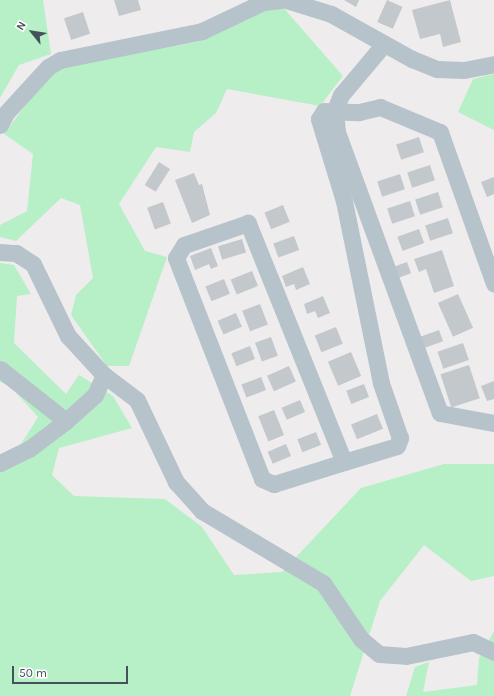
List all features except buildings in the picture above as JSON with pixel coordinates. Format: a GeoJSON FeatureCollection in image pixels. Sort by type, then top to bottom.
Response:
{"type":"FeatureCollection","features":[{"type":"Feature","properties":{"kind":"street"},"geometry":{"type":"LineString","coordinates":[[0,125],[6,113],[48,66],[60,60],[202,31],[263,2],[281,0]]}},
{"type":"Feature","properties":{"kind":"street"},"geometry":{"type":"LineString","coordinates":[[286,0],[331,14],[384,44],[437,69],[464,70],[494,64]]}},
{"type":"Feature","properties":{"kind":"street"},"geometry":{"type":"LineString","coordinates":[[384,44],[341,95],[335,110],[337,132],[440,413],[494,423]]}},
{"type":"Feature","properties":{"kind":"street"},"geometry":{"type":"LineString","coordinates":[[344,462],[248,223],[184,245],[176,258],[262,479],[274,484],[397,446],[400,438],[381,383],[344,201],[319,119],[324,111],[335,110],[359,112],[380,107],[440,132],[494,284]]}},
{"type":"Feature","properties":{"kind":"street"},"geometry":{"type":"LineString","coordinates":[[0,252],[16,253],[33,264],[68,336],[104,375],[137,400],[176,482],[202,511],[323,583],[361,639],[378,654],[406,656],[473,642],[494,652]]}},
{"type":"Feature","properties":{"kind":"street"},"geometry":{"type":"LineString","coordinates":[[0,369],[66,421]]}},
{"type":"Feature","properties":{"kind":"street"},"geometry":{"type":"LineString","coordinates":[[0,463],[28,449],[66,421],[95,395],[104,375]]}},
{"type":"Feature","properties":{"kind":"green space"},"geometry":{"type":"Polygon","coordinates":[[[0,0],[43,0],[51,54],[19,65],[0,98],[0,0]]]}},
{"type":"Feature","properties":{"kind":"green space"},"geometry":{"type":"Polygon","coordinates":[[[281,5],[343,76],[320,106],[227,89],[216,113],[194,132],[190,152],[156,147],[119,204],[145,251],[167,257],[129,366],[107,366],[71,315],[76,295],[93,278],[80,205],[61,198],[16,241],[0,237],[0,225],[27,211],[33,154],[4,134],[53,68],[197,42],[259,7],[281,5]]]}},
{"type":"Feature","properties":{"kind":"green space"},"geometry":{"type":"Polygon","coordinates":[[[494,74],[494,130],[458,112],[473,79],[494,74]]]}},
{"type":"Feature","properties":{"kind":"green space"},"geometry":{"type":"Polygon","coordinates":[[[0,263],[14,265],[31,294],[17,296],[14,343],[66,394],[79,375],[113,396],[132,428],[59,448],[52,475],[74,496],[165,499],[202,527],[234,575],[282,572],[361,488],[444,464],[494,464],[494,576],[471,581],[424,545],[380,601],[350,696],[0,696],[0,457],[16,452],[38,417],[10,386],[0,382],[0,263]]]}},
{"type":"Feature","properties":{"kind":"green space"},"geometry":{"type":"Polygon","coordinates":[[[494,631],[494,696],[406,696],[415,667],[429,662],[423,692],[477,685],[479,658],[494,631]]]}}]}
